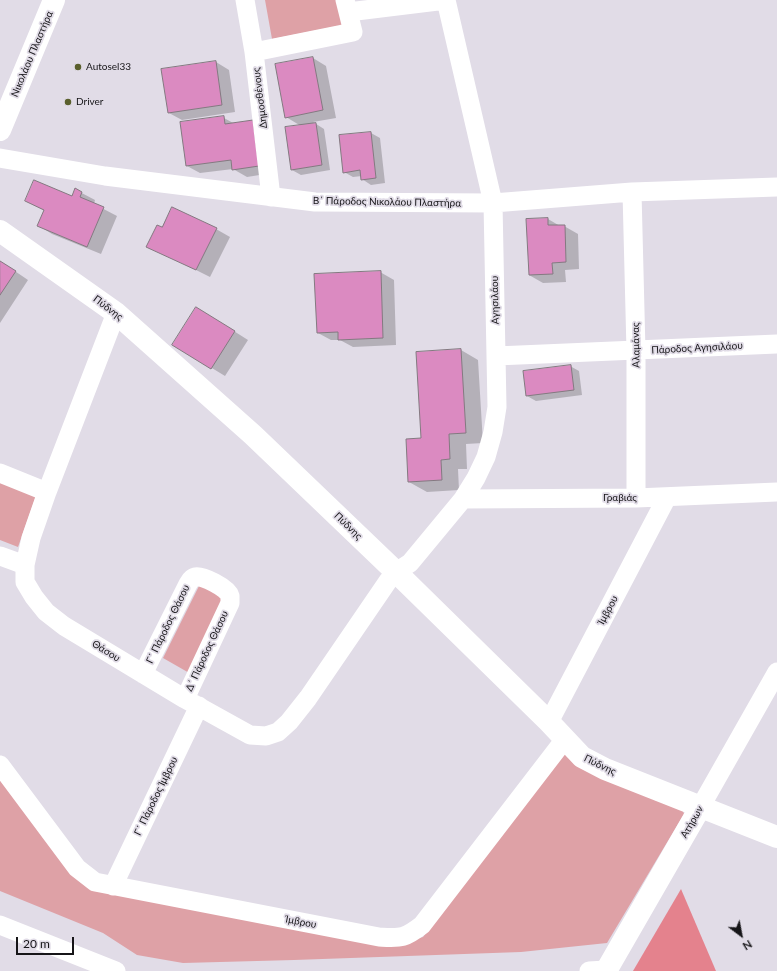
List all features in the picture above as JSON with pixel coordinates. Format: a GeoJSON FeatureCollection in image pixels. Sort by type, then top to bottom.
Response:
{"type":"FeatureCollection","features":[{"type":"Feature","properties":{"kind":"street","name":"Νικολάου Πλαστήρα"},"geometry":{"type":"LineString","coordinates":[[0,130],[54,0]]}},
{"type":"Feature","properties":{"kind":"street","name":"Δημοσθένους"},"geometry":{"type":"LineString","coordinates":[[245,0],[254,52],[271,197]]}},
{"type":"Feature","properties":{"kind":"street"},"geometry":{"type":"LineString","coordinates":[[254,52],[353,32],[347,6],[446,0]]}},
{"type":"Feature","properties":{"kind":"street","name":"Αγησιλάου"},"geometry":{"type":"LineString","coordinates":[[396,572],[410,563],[463,499],[476,478],[486,457],[493,432],[497,407],[493,203],[446,0]]}},
{"type":"Feature","properties":{"kind":"street","name":"Β΄ Πάροδος Νικολάου Πλαστήρα"},"geometry":{"type":"LineString","coordinates":[[0,158],[105,176],[315,202],[493,203],[632,192],[777,187]]}},
{"type":"Feature","properties":{"kind":"street","name":"Αλαμάνας"},"geometry":{"type":"LineString","coordinates":[[632,192],[636,351],[636,498]]}},
{"type":"Feature","properties":{"kind":"street","name":"Πύδνης"},"geometry":{"type":"LineString","coordinates":[[0,231],[116,313],[253,436],[396,572],[582,756],[605,768],[777,837]]}},
{"type":"Feature","properties":{"kind":"street","name":"Θάσου"},"geometry":{"type":"LineString","coordinates":[[116,313],[47,492],[31,538],[25,565],[25,582],[34,597],[46,612],[64,626],[250,735],[266,736],[278,732],[290,722],[396,572]]}},
{"type":"Feature","properties":{"kind":"street","name":"Πάροδος Αγησιλάου"},"geometry":{"type":"LineString","coordinates":[[496,356],[777,344]]}},
{"type":"Feature","properties":{"kind":"street"},"geometry":{"type":"LineString","coordinates":[[0,473],[47,492]]}},
{"type":"Feature","properties":{"kind":"street","name":"Γραβιάς"},"geometry":{"type":"LineString","coordinates":[[463,499],[636,498],[777,492]]}},
{"type":"Feature","properties":{"kind":"street","name":"Ίμβρου"},"geometry":{"type":"LineString","coordinates":[[549,722],[667,497]]}},
{"type":"Feature","properties":{"kind":"street"},"geometry":{"type":"LineString","coordinates":[[0,556],[25,565]]}},
{"type":"Feature","properties":{"kind":"street","name":"Γ΄ Πάροδος Θάσου"},"geometry":{"type":"LineString","coordinates":[[144,674],[188,584],[192,578],[196,577]]}},
{"type":"Feature","properties":{"kind":"street","name":"Δ΄ Πάροδος Θάσου"},"geometry":{"type":"LineString","coordinates":[[192,702],[230,603],[230,596],[227,591],[203,577],[196,577]]}},
{"type":"Feature","properties":{"kind":"street","name":"Ατήρων"},"geometry":{"type":"LineString","coordinates":[[601,971],[701,806],[777,672]]}},
{"type":"Feature","properties":{"kind":"street","name":"Γ΄ Πάροδος Ίμβρου"},"geometry":{"type":"LineString","coordinates":[[113,886],[192,702]]}},
{"type":"Feature","properties":{"kind":"street","name":"Ίμβρου"},"geometry":{"type":"LineString","coordinates":[[0,765],[77,868],[95,882],[379,937],[401,938],[413,932],[422,925],[565,739]]}},
{"type":"Feature","properties":{"kind":"street"},"geometry":{"type":"LineString","coordinates":[[0,925],[116,971]]}},
{"type":"Feature","properties":{"kind":"shaded area"},"geometry":{"type":"Polygon","coordinates":[[[265,0],[350,0],[354,23],[272,39],[265,0]]]}},
{"type":"Feature","properties":{"kind":"shaded area"},"geometry":{"type":"Polygon","coordinates":[[[0,474],[38,490],[18,547],[0,540],[0,474]]]}},
{"type":"Feature","properties":{"kind":"shaded area"},"geometry":{"type":"Polygon","coordinates":[[[203,578],[231,594],[191,674],[163,658],[203,578]]]}},
{"type":"Feature","properties":{"kind":"shaded area"},"geometry":{"type":"Polygon","coordinates":[[[564,749],[681,805],[684,814],[607,943],[521,952],[183,963],[137,955],[103,933],[0,891],[0,758],[86,876],[407,941],[423,937],[564,749]]]}},
{"type":"Feature","properties":{"kind":"shaded area"},"geometry":{"type":"Polygon","coordinates":[[[681,889],[716,971],[633,971],[681,889]]]}},
{"type":"Feature","properties":{"kind":"building"},"geometry":{"type":"Polygon","coordinates":[[[313,57],[323,110],[285,118],[275,64],[313,57]]]}},
{"type":"Feature","properties":{"kind":"building"},"geometry":{"type":"Polygon","coordinates":[[[216,61],[222,105],[168,113],[161,69],[216,61]]]}},
{"type":"Feature","properties":{"kind":"building"},"geometry":{"type":"Polygon","coordinates":[[[224,116],[225,124],[253,120],[259,166],[232,170],[231,160],[186,166],[180,122],[224,116]]]}},
{"type":"Feature","properties":{"kind":"building"},"geometry":{"type":"Polygon","coordinates":[[[316,123],[322,165],[291,170],[285,127],[316,123]]]}},
{"type":"Feature","properties":{"kind":"building"},"geometry":{"type":"Polygon","coordinates":[[[371,132],[376,178],[361,180],[360,170],[343,173],[339,135],[371,132]]]}},
{"type":"Feature","properties":{"kind":"building"},"geometry":{"type":"Polygon","coordinates":[[[34,180],[72,196],[75,188],[82,192],[80,197],[104,207],[87,247],[37,226],[44,210],[25,201],[34,180]]]}},
{"type":"Feature","properties":{"kind":"building"},"geometry":{"type":"Polygon","coordinates":[[[172,207],[217,228],[196,270],[146,247],[157,225],[162,227],[172,207]]]}},
{"type":"Feature","properties":{"kind":"building"},"geometry":{"type":"Polygon","coordinates":[[[548,218],[548,225],[565,225],[566,262],[552,263],[553,274],[529,275],[526,219],[548,218]]]}},
{"type":"Feature","properties":{"kind":"building"},"geometry":{"type":"Polygon","coordinates":[[[0,261],[16,271],[0,295],[0,261]]]}},
{"type":"Feature","properties":{"kind":"building"},"geometry":{"type":"Polygon","coordinates":[[[381,271],[383,338],[338,340],[338,332],[317,333],[314,274],[381,271]]]}},
{"type":"Feature","properties":{"kind":"building"},"geometry":{"type":"Polygon","coordinates":[[[196,307],[235,331],[211,369],[172,345],[196,307]]]}},
{"type":"Feature","properties":{"kind":"building"},"geometry":{"type":"Polygon","coordinates":[[[461,349],[466,433],[449,434],[450,459],[441,460],[442,480],[408,482],[406,439],[421,438],[416,352],[461,349]]]}},
{"type":"Feature","properties":{"kind":"building"},"geometry":{"type":"Polygon","coordinates":[[[571,365],[574,390],[526,396],[523,371],[571,365]]]}},
{"type":"Feature","properties":{"kind":"place","name":"Autosel33"},"geometry":{"type":"Point","coordinates":[78,67]}},
{"type":"Feature","properties":{"kind":"place","name":"Driver"},"geometry":{"type":"Point","coordinates":[68,102]}}]}
